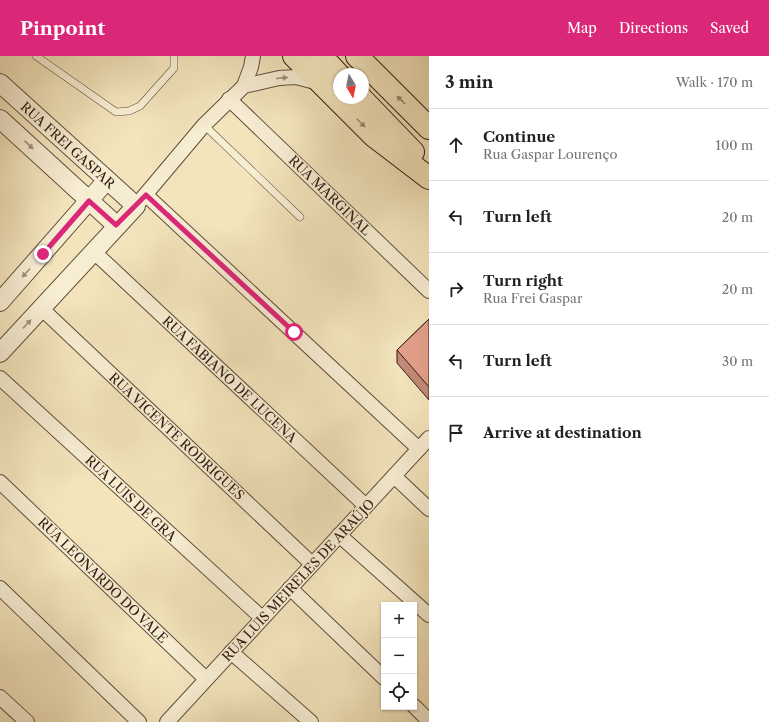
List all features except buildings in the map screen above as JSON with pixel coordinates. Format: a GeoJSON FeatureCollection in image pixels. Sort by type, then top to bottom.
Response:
{"type":"FeatureCollection","features":[{"type":"Feature","properties":{"kind":"highway"},"geometry":{"type":"LineString","coordinates":[[294,56],[330,79]]}},
{"type":"Feature","properties":{"kind":"highway"},"geometry":{"type":"LineString","coordinates":[[321,56],[330,79],[374,136],[429,178]]}},
{"type":"Feature","properties":{"kind":"highway"},"geometry":{"type":"LineString","coordinates":[[357,56],[429,128]]}},
{"type":"Feature","properties":{"kind":"highway"},"geometry":{"type":"LineString","coordinates":[[367,104],[429,169]]}},
{"type":"Feature","properties":{"kind":"street"},"geometry":{"type":"LineString","coordinates":[[244,86],[251,67],[253,56]]}},
{"type":"Feature","properties":{"kind":"street"},"geometry":{"type":"LineString","coordinates":[[0,352],[116,225],[141,200],[204,125],[244,86],[279,78],[296,77],[330,79]]}},
{"type":"Feature","properties":{"kind":"street","name":"RUA FREI GASPAR"},"geometry":{"type":"LineString","coordinates":[[0,83],[107,180],[141,200]]}},
{"type":"Feature","properties":{"kind":"street","name":"RUA MARGINAL"},"geometry":{"type":"LineString","coordinates":[[229,99],[429,291]]}},
{"type":"Feature","properties":{"kind":"street","name":"RUA FREI GASPAR"},"geometry":{"type":"LineString","coordinates":[[0,119],[116,225]]}},
{"type":"Feature","properties":{"kind":"street"},"geometry":{"type":"LineString","coordinates":[[0,302],[107,180]]}},
{"type":"Feature","properties":{"kind":"street"},"geometry":{"type":"LineString","coordinates":[[141,200],[419,449]]}},
{"type":"Feature","properties":{"kind":"street","name":"RUA FABIANO DE LUCENA"},"geometry":{"type":"LineString","coordinates":[[93,251],[366,506]]}},
{"type":"Feature","properties":{"kind":"street","name":"RUA VICENTE RODRIGUES"},"geometry":{"type":"LineString","coordinates":[[41,308],[312,564]]}},
{"type":"Feature","properties":{"kind":"street","name":"RUA LUIS DE GRA"},"geometry":{"type":"LineString","coordinates":[[0,378],[262,618]]}},
{"type":"Feature","properties":{"kind":"street","name":"RUA LUIS MEIRELES DE ARAÚJO"},"geometry":{"type":"LineString","coordinates":[[167,722],[429,438]]}},
{"type":"Feature","properties":{"kind":"street"},"geometry":{"type":"LineString","coordinates":[[394,476],[429,509]]}},
{"type":"Feature","properties":{"kind":"street","name":"RUA LEONARDO DO VALE"},"geometry":{"type":"LineString","coordinates":[[0,482],[206,679]]}},
{"type":"Feature","properties":{"kind":"street"},"geometry":{"type":"LineString","coordinates":[[339,535],[429,615]]}},
{"type":"Feature","properties":{"kind":"street"},"geometry":{"type":"LineString","coordinates":[[0,588],[139,722]]}},
{"type":"Feature","properties":{"kind":"street"},"geometry":{"type":"LineString","coordinates":[[290,588],[381,675]]}},
{"type":"Feature","properties":{"kind":"street"},"geometry":{"type":"LineString","coordinates":[[231,652],[311,722]]}},
{"type":"Feature","properties":{"kind":"street"},"geometry":{"type":"LineString","coordinates":[[0,697],[27,722]]}},
{"type":"Feature","properties":{"kind":"street"},"geometry":{"type":"LineString","coordinates":[[417,709],[429,721]]}},
{"type":"Feature","properties":{"kind":"lane"},"geometry":{"type":"LineString","coordinates":[[36,56],[116,112],[129,111],[140,106],[174,68],[174,56]]}},
{"type":"Feature","properties":{"kind":"lane"},"geometry":{"type":"LineString","coordinates":[[204,125],[300,217]]}},
{"type":"Feature","properties":{"kind":"route"},"geometry":{"type":"LineString","coordinates":[[43,254],[89,201],[116,225],[146,195],[294,332]]}}]}
